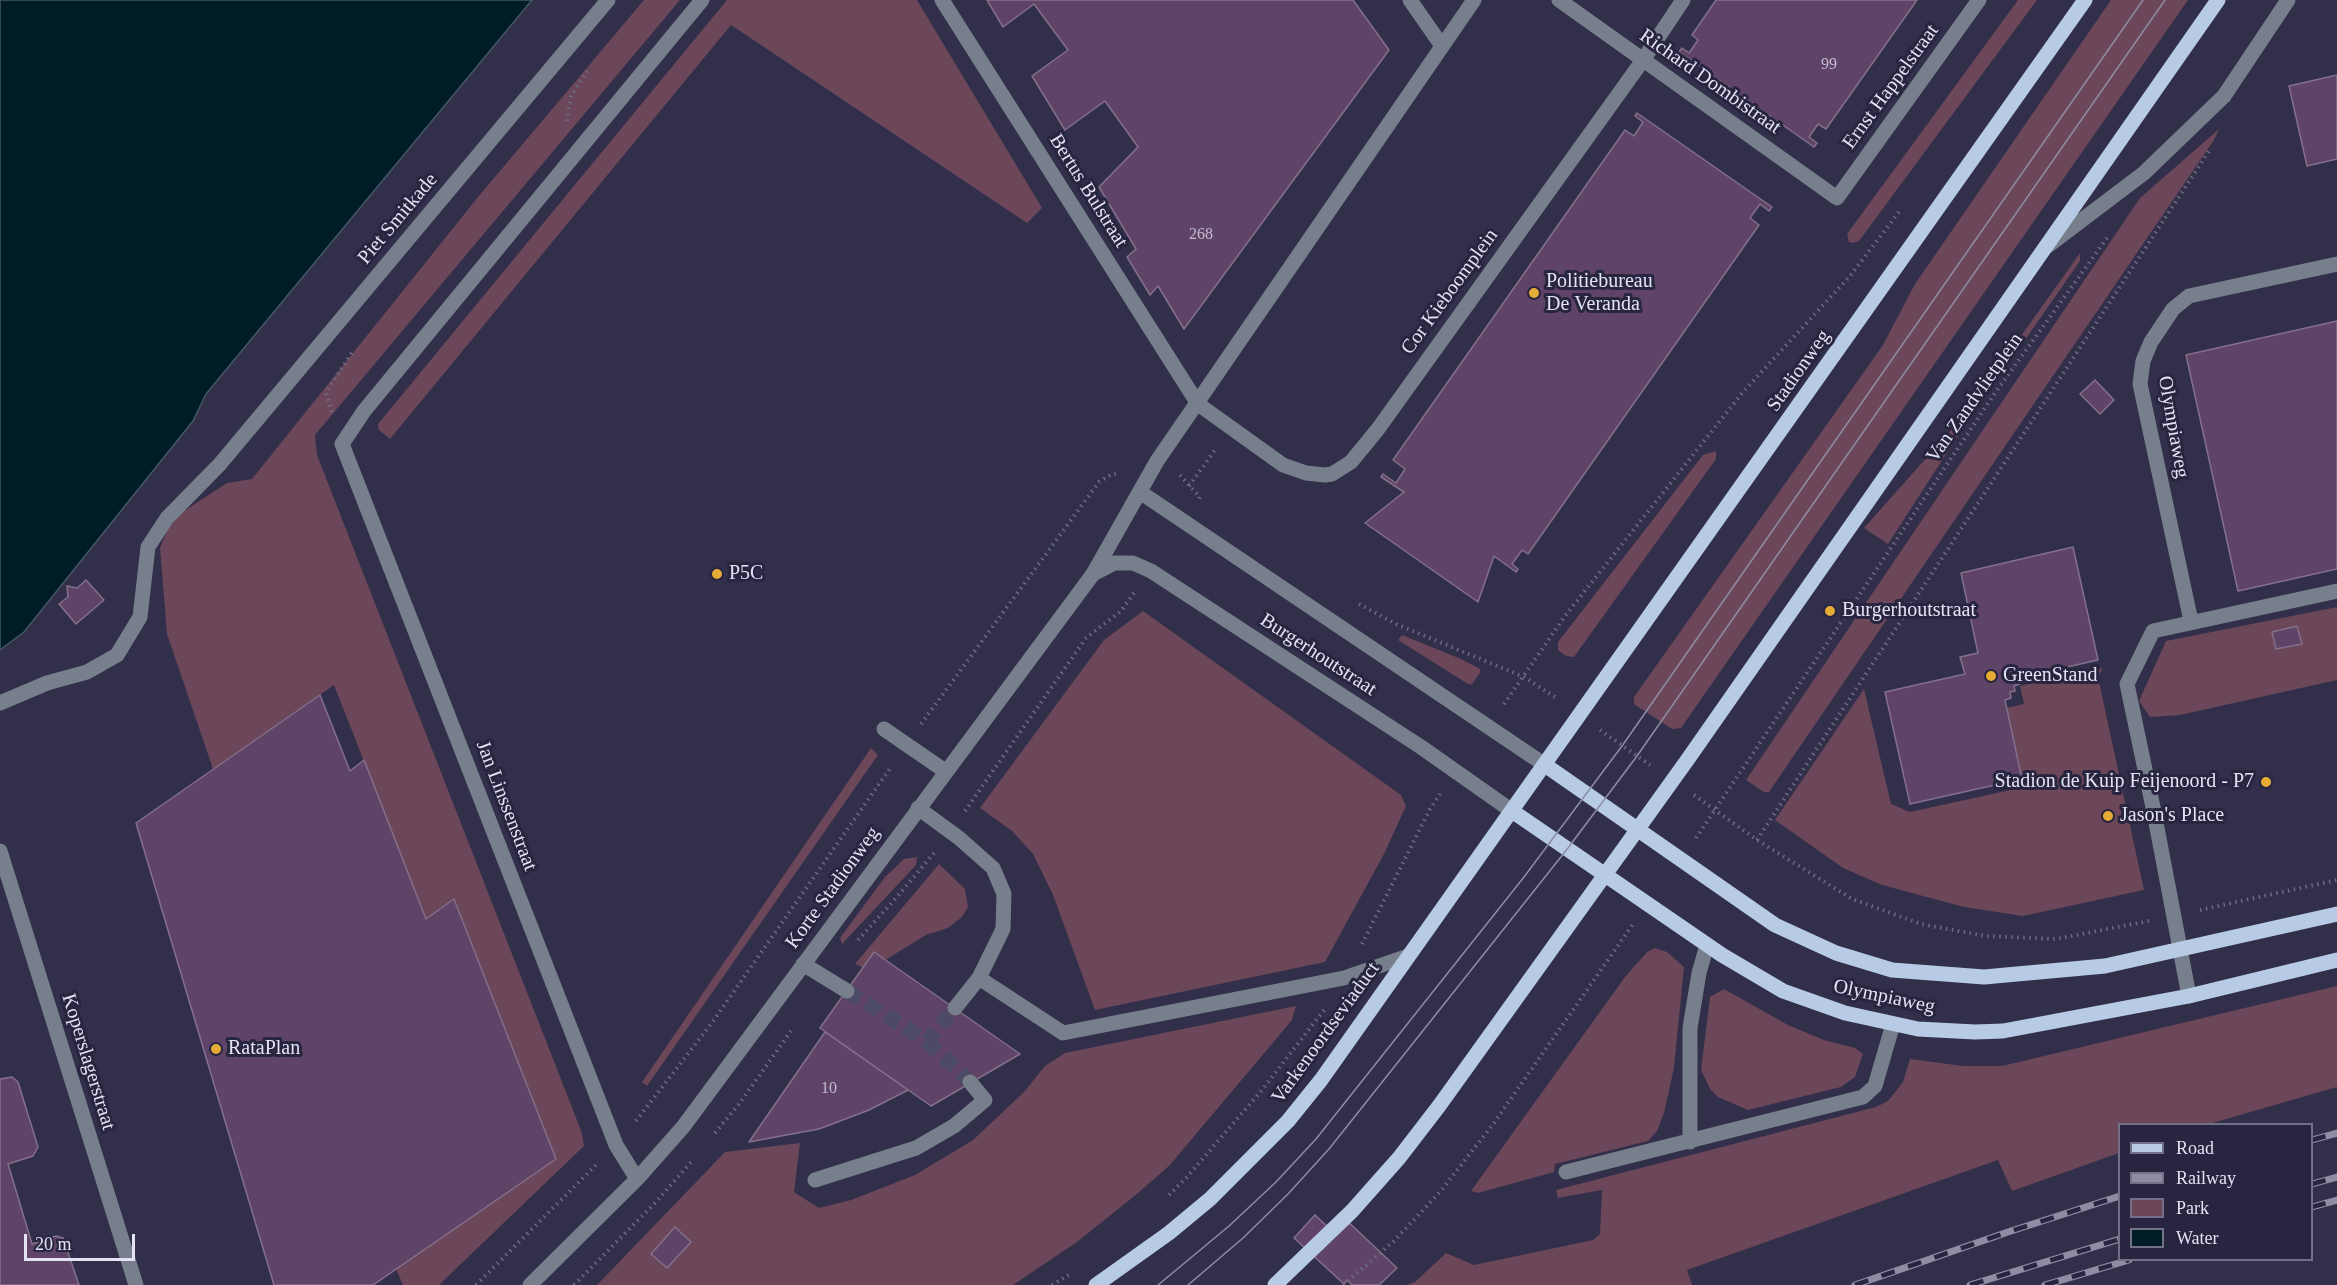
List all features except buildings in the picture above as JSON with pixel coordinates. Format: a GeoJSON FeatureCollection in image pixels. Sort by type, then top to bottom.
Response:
{"type":"FeatureCollection","features":[{"type":"Feature","properties":{"kind":"main road","name":"Stadionweg"},"geometry":{"type":"LineString","coordinates":[[1545,765],[2085,0]]}},
{"type":"Feature","properties":{"kind":"main road"},"geometry":{"type":"LineString","coordinates":[[1275,1285],[1352,1211],[1399,1158],[1638,829],[2218,0]]}},
{"type":"Feature","properties":{"kind":"main road","name":"Varkenoordseviaduct"},"geometry":{"type":"LineString","coordinates":[[1096,1285],[1169,1233],[1210,1199],[1287,1121],[1321,1080],[1545,765]]}},
{"type":"Feature","properties":{"kind":"main road","name":"Olympiaweg"},"geometry":{"type":"LineString","coordinates":[[1545,765],[1775,925],[1836,953],[1892,970],[1984,977],[2105,966],[2337,914]]}},
{"type":"Feature","properties":{"kind":"main road","name":"Olympiaweg"},"geometry":{"type":"LineString","coordinates":[[1512,811],[1707,945],[1783,991],[1845,1012],[1918,1029],[2003,1031],[2189,996],[2337,960]]}},
{"type":"Feature","properties":{"kind":"street","name":"Piet Smitkade"},"geometry":{"type":"LineString","coordinates":[[0,703],[47,683],[87,672],[117,655],[140,617],[148,547],[167,518],[220,464],[608,0]]}},
{"type":"Feature","properties":{"kind":"street"},"geometry":{"type":"LineString","coordinates":[[342,444],[364,411],[702,0]]}},
{"type":"Feature","properties":{"kind":"street","name":"Bertus Bulstraat"},"geometry":{"type":"LineString","coordinates":[[942,0],[1198,404]]}},
{"type":"Feature","properties":{"kind":"street"},"geometry":{"type":"LineString","coordinates":[[1410,0],[1443,46]]}},
{"type":"Feature","properties":{"kind":"street"},"geometry":{"type":"LineString","coordinates":[[1140,492],[1157,461],[1474,0]]}},
{"type":"Feature","properties":{"kind":"street","name":"Richard Dombistraat"},"geometry":{"type":"LineString","coordinates":[[1559,0],[1836,198]]}},
{"type":"Feature","properties":{"kind":"street","name":"Cor Kieboomplein"},"geometry":{"type":"LineString","coordinates":[[1198,404],[1283,465],[1296,471],[1332,474],[1351,462],[1385,420],[1643,60],[1683,0]]}},
{"type":"Feature","properties":{"kind":"street","name":"Ernst Happelstraat"},"geometry":{"type":"LineString","coordinates":[[1836,198],[1979,0]]}},
{"type":"Feature","properties":{"kind":"street"},"geometry":{"type":"LineString","coordinates":[[2047,247],[2144,173],[2224,96],[2288,0]]}},
{"type":"Feature","properties":{"kind":"street","name":"Olympiaweg"},"geometry":{"type":"LineString","coordinates":[[2191,621],[2140,384],[2143,361],[2151,342],[2173,309],[2189,296],[2337,264]]}},
{"type":"Feature","properties":{"kind":"street","name":"Jan Linssenstraat"},"geometry":{"type":"LineString","coordinates":[[342,444],[616,1145],[637,1179]]}},
{"type":"Feature","properties":{"kind":"street","name":"Korte Stadionweg"},"geometry":{"type":"LineString","coordinates":[[530,1285],[637,1179],[683,1127],[1093,574],[1140,492]]}},
{"type":"Feature","properties":{"kind":"street","name":"Burgerhoutstraat"},"geometry":{"type":"LineString","coordinates":[[1140,492],[1545,765]]}},
{"type":"Feature","properties":{"kind":"street","name":"Burgerhoutstraat"},"geometry":{"type":"LineString","coordinates":[[1093,574],[1114,562],[1133,563],[1151,571],[1411,741],[1512,811]]}},
{"type":"Feature","properties":{"kind":"street"},"geometry":{"type":"LineString","coordinates":[[2189,996],[2127,684],[2153,631],[2337,591]]}},
{"type":"Feature","properties":{"kind":"street"},"geometry":{"type":"LineString","coordinates":[[884,729],[945,771]]}},
{"type":"Feature","properties":{"kind":"street"},"geometry":{"type":"LineString","coordinates":[[918,808],[959,838],[993,868],[1004,894],[1003,929],[979,978],[955,1008]]}},
{"type":"Feature","properties":{"kind":"street","name":"Koperslagerstraat"},"geometry":{"type":"LineString","coordinates":[[0,851],[136,1285]]}},
{"type":"Feature","properties":{"kind":"street"},"geometry":{"type":"LineString","coordinates":[[1690,1142],[1690,1028],[1699,973],[1707,945]]}},
{"type":"Feature","properties":{"kind":"street"},"geometry":{"type":"LineString","coordinates":[[979,978],[1063,1034],[1344,978],[1408,956]]}},
{"type":"Feature","properties":{"kind":"street"},"geometry":{"type":"LineString","coordinates":[[803,964],[847,991]]}},
{"type":"Feature","properties":{"kind":"street"},"geometry":{"type":"LineString","coordinates":[[1566,1172],[1863,1097],[1875,1086],[1893,1024]]}},
{"type":"Feature","properties":{"kind":"street"},"geometry":{"type":"LineString","coordinates":[[815,1180],[916,1148],[954,1126],[985,1100],[970,1082]]}},
{"type":"Feature","properties":{"kind":"path"},"geometry":{"type":"LineString","coordinates":[[565,130],[571,96],[589,68]]}},
{"type":"Feature","properties":{"kind":"path"},"geometry":{"type":"LineString","coordinates":[[1757,840],[2217,140]]}},
{"type":"Feature","properties":{"kind":"path","name":"Stadionweg"},"geometry":{"type":"LineString","coordinates":[[1524,677],[1565,616],[1743,392],[1850,276],[1905,203]]}},
{"type":"Feature","properties":{"kind":"path","name":"Van Zandvlietplein"},"geometry":{"type":"LineString","coordinates":[[1716,810],[1995,393],[2109,234]]}},
{"type":"Feature","properties":{"kind":"path"},"geometry":{"type":"LineString","coordinates":[[342,444],[326,393],[358,343]]}},
{"type":"Feature","properties":{"kind":"path"},"geometry":{"type":"LineString","coordinates":[[1189,486],[1232,428]]}},
{"type":"Feature","properties":{"kind":"path"},"geometry":{"type":"LineString","coordinates":[[1200,497],[1210,503]]}},
{"type":"Feature","properties":{"kind":"path"},"geometry":{"type":"LineString","coordinates":[[1349,599],[1396,624],[1524,677],[1757,840],[1852,899],[1932,926],[1985,936],[2056,939],[2337,880]]}},
{"type":"Feature","properties":{"kind":"path"},"geometry":{"type":"LineString","coordinates":[[1681,858],[1716,810]]}},
{"type":"Feature","properties":{"kind":"path"},"geometry":{"type":"LineString","coordinates":[[1343,1285],[1394,1241],[1440,1192],[1494,1122],[1648,903]]}},
{"type":"Feature","properties":{"kind":"path"},"geometry":{"type":"LineString","coordinates":[[476,1285],[616,1145]]}},
{"type":"Feature","properties":{"kind":"path"},"geometry":{"type":"LineString","coordinates":[[574,1285],[655,1203]]}},
{"type":"Feature","properties":{"kind":"green space"},"geometry":{"type":"Polygon","coordinates":[[[644,0],[680,0],[315,435],[317,455],[582,1133],[584,1146],[439,1285],[403,1285],[396,1269],[556,1158],[455,900],[426,919],[334,685],[213,769],[167,634],[160,548],[168,529],[181,513],[227,483],[252,479],[478,197],[644,0]]]}},
{"type":"Feature","properties":{"kind":"green space"},"geometry":{"type":"Polygon","coordinates":[[[727,0],[917,0],[1042,208],[1027,223],[731,25],[390,439],[379,430],[378,424],[727,0]]]}},
{"type":"Feature","properties":{"kind":"green space"},"geometry":{"type":"Polygon","coordinates":[[[2018,0],[2037,0],[1859,241],[1849,242],[1847,234],[2018,0]]]}},
{"type":"Feature","properties":{"kind":"green space"},"geometry":{"type":"Polygon","coordinates":[[[2111,0],[2188,0],[1681,728],[1672,729],[1634,704],[1634,697],[1883,345],[1915,284],[2111,0]]]}},
{"type":"Feature","properties":{"kind":"green space"},"geometry":{"type":"Polygon","coordinates":[[[2219,129],[2214,140],[1769,792],[1764,792],[1746,780],[2140,198],[2219,129]]]}},
{"type":"Feature","properties":{"kind":"green space"},"geometry":{"type":"Polygon","coordinates":[[[2080,253],[2080,261],[1954,442],[1888,544],[1864,528],[1967,412],[2080,253]]]}},
{"type":"Feature","properties":{"kind":"green space"},"geometry":{"type":"Polygon","coordinates":[[[1716,451],[1716,459],[1574,657],[1566,656],[1558,650],[1558,642],[1703,455],[1716,451]]]}},
{"type":"Feature","properties":{"kind":"green space"},"geometry":{"type":"Polygon","coordinates":[[[2337,607],[2337,680],[2180,715],[2150,717],[2139,701],[2166,641],[2337,607]]]}},
{"type":"Feature","properties":{"kind":"green space"},"geometry":{"type":"Polygon","coordinates":[[[1143,611],[1401,795],[1406,806],[1384,854],[1325,962],[1095,1010],[1053,895],[1033,854],[1012,831],[980,808],[1104,640],[1143,611]]]}},
{"type":"Feature","properties":{"kind":"green space"},"geometry":{"type":"Polygon","coordinates":[[[1402,635],[1461,659],[1480,669],[1480,673],[1472,684],[1468,684],[1398,640],[1402,635]]]}},
{"type":"Feature","properties":{"kind":"green space"},"geometry":{"type":"Polygon","coordinates":[[[2103,668],[2098,677],[2144,890],[2023,916],[1964,907],[1882,885],[1843,868],[1775,820],[1864,689],[1891,804],[1910,812],[2024,787],[2006,708],[2024,704],[2020,686],[2103,668]]]}},
{"type":"Feature","properties":{"kind":"green space"},"geometry":{"type":"Polygon","coordinates":[[[871,748],[878,755],[647,1086],[642,1082],[871,748]]]}},
{"type":"Feature","properties":{"kind":"green space"},"geometry":{"type":"Polygon","coordinates":[[[917,857],[916,865],[842,944],[840,938],[885,877],[904,859],[917,857]]]}},
{"type":"Feature","properties":{"kind":"green space"},"geometry":{"type":"Polygon","coordinates":[[[939,864],[965,889],[968,907],[962,917],[948,928],[926,935],[869,970],[855,964],[939,864]]]}},
{"type":"Feature","properties":{"kind":"green space"},"geometry":{"type":"Polygon","coordinates":[[[1655,948],[1667,952],[1684,967],[1674,1068],[1664,1113],[1657,1131],[1648,1141],[1555,1164],[1554,1172],[1478,1193],[1471,1191],[1625,977],[1647,952],[1655,948]]]}},
{"type":"Feature","properties":{"kind":"green space"},"geometry":{"type":"Polygon","coordinates":[[[2337,986],[2337,1087],[2212,1123],[2118,1123],[2118,1153],[2012,1191],[1998,1160],[1687,1270],[1692,1285],[1407,1285],[1415,1282],[1446,1253],[1474,1265],[1593,1240],[1600,1234],[1602,1190],[1558,1198],[1556,1190],[1876,1107],[1888,1101],[1903,1082],[1910,1059],[1963,1066],[2002,1066],[2337,986]]]}},
{"type":"Feature","properties":{"kind":"green space"},"geometry":{"type":"Polygon","coordinates":[[[1724,989],[1788,1025],[1824,1040],[1855,1048],[1863,1054],[1855,1077],[1841,1087],[1748,1110],[1718,1097],[1710,1089],[1701,1070],[1710,997],[1724,989]]]}},
{"type":"Feature","properties":{"kind":"green space"},"geometry":{"type":"Polygon","coordinates":[[[1296,1006],[1292,1020],[1170,1165],[1077,1242],[1013,1285],[597,1285],[725,1152],[800,1143],[794,1192],[819,1208],[851,1200],[915,1175],[973,1140],[1024,1092],[1045,1066],[1065,1053],[1296,1006]]]}},
{"type":"Feature","properties":{"kind":"water"},"geometry":{"type":"Polygon","coordinates":[[[0,0],[532,0],[206,394],[193,421],[24,632],[0,650],[0,0]]]}},
{"type":"Feature","properties":{"kind":"tunnel"},"geometry":{"type":"LineString","coordinates":[[847,991],[927,1041],[955,1008]]}},
{"type":"Feature","properties":{"kind":"tunnel"},"geometry":{"type":"LineString","coordinates":[[927,1041],[970,1082]]}},
{"type":"Feature","properties":{"kind":"tram line"},"geometry":{"type":"LineString","coordinates":[[1158,1285],[1229,1226],[1276,1182],[1316,1139],[1524,877],[1622,746],[2143,0]]}},
{"type":"Feature","properties":{"kind":"tram line"},"geometry":{"type":"LineString","coordinates":[[1188,1285],[1243,1238],[1329,1149],[1568,848],[1637,756],[2165,0]]}},
{"type":"Feature","properties":{"kind":"railway"},"geometry":{"type":"LineString","coordinates":[[2313,1140],[2337,1133]]}},
{"type":"Feature","properties":{"kind":"railway"},"geometry":{"type":"LineString","coordinates":[[2313,1184],[2337,1177]]}},
{"type":"Feature","properties":{"kind":"railway"},"geometry":{"type":"LineString","coordinates":[[1855,1285],[2118,1197]]}},
{"type":"Feature","properties":{"kind":"railway"},"geometry":{"type":"LineString","coordinates":[[2313,1207],[2337,1200]]}},
{"type":"Feature","properties":{"kind":"railway"},"geometry":{"type":"LineString","coordinates":[[1970,1285],[2118,1240]]}},
{"type":"Feature","properties":{"kind":"railway"},"geometry":{"type":"LineString","coordinates":[[2045,1285],[2126,1261]]}},
{"type":"Feature","properties":{"kind":"place","name":"Politiebureau De Veranda"},"geometry":{"type":"Point","coordinates":[1534,293]}},
{"type":"Feature","properties":{"kind":"place","name":"P5C"},"geometry":{"type":"Point","coordinates":[717,574]}},
{"type":"Feature","properties":{"kind":"place","name":"Burgerhoutstraat"},"geometry":{"type":"Point","coordinates":[1830,611]}},
{"type":"Feature","properties":{"kind":"place","name":"GreenStand"},"geometry":{"type":"Point","coordinates":[1991,676]}},
{"type":"Feature","properties":{"kind":"place","name":"Stadion de Kuip Feijenoord - P7"},"geometry":{"type":"Point","coordinates":[2266,782]}},
{"type":"Feature","properties":{"kind":"place","name":"Jason's Place"},"geometry":{"type":"Point","coordinates":[2108,816]}},
{"type":"Feature","properties":{"kind":"place","name":"RataPlan"},"geometry":{"type":"Point","coordinates":[216,1049]}}]}
